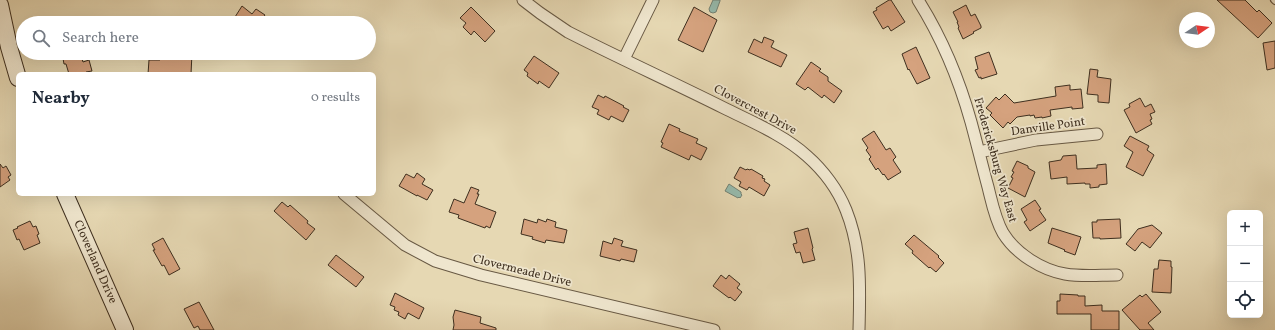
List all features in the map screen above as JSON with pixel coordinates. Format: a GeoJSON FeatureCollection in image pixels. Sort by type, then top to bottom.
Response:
{"type":"FeatureCollection","features":[{"type":"Feature","properties":{"kind":"main road"},"geometry":{"type":"LineString","coordinates":[[0,5],[16,72]]}},
{"type":"Feature","properties":{"kind":"main road","name":"Cloverland Drive"},"geometry":{"type":"LineString","coordinates":[[65,196],[125,330]]}},
{"type":"Feature","properties":{"kind":"street","name":"Clovercrest Drive"},"geometry":{"type":"LineString","coordinates":[[523,0],[568,32],[764,128],[798,148],[812,160],[840,198],[853,232],[860,267],[859,330]]}},
{"type":"Feature","properties":{"kind":"street"},"geometry":{"type":"LineString","coordinates":[[624,59],[653,0]]}},
{"type":"Feature","properties":{"kind":"street","name":"Fredericksburg Way East"},"geometry":{"type":"LineString","coordinates":[[918,0],[938,34],[954,70],[967,107],[996,217],[1005,236],[1019,251],[1039,264],[1059,272],[1080,275],[1117,275]]}},
{"type":"Feature","properties":{"kind":"street","name":"Danville Point"},"geometry":{"type":"LineString","coordinates":[[979,152],[1036,140],[1097,134]]}},
{"type":"Feature","properties":{"kind":"street","name":"Clovermeade Drive"},"geometry":{"type":"LineString","coordinates":[[346,196],[405,245],[440,263],[481,275],[714,330]]}},
{"type":"Feature","properties":{"kind":"shaded area"},"geometry":{"type":"Polygon","coordinates":[[[713,0],[720,1],[716,12],[713,13],[710,12],[709,9],[713,0]]]}},
{"type":"Feature","properties":{"kind":"shaded area"},"geometry":{"type":"Polygon","coordinates":[[[729,184],[741,192],[742,195],[740,198],[725,191],[729,184]]]}},
{"type":"Feature","properties":{"kind":"building"},"geometry":{"type":"Polygon","coordinates":[[[891,0],[905,22],[891,31],[888,26],[883,29],[873,12],[877,10],[876,8],[891,0]]]}},
{"type":"Feature","properties":{"kind":"building"},"geometry":{"type":"Polygon","coordinates":[[[1217,0],[1245,0],[1257,12],[1259,10],[1272,23],[1258,38],[1217,0]]]}},
{"type":"Feature","properties":{"kind":"building"},"geometry":{"type":"Polygon","coordinates":[[[966,5],[971,16],[975,14],[981,28],[963,39],[958,28],[958,22],[953,12],[966,5]]]}},
{"type":"Feature","properties":{"kind":"building"},"geometry":{"type":"Polygon","coordinates":[[[242,6],[252,14],[256,9],[265,15],[264,16],[236,16],[242,6]]]}},
{"type":"Feature","properties":{"kind":"building"},"geometry":{"type":"Polygon","coordinates":[[[471,7],[495,31],[485,42],[474,31],[471,35],[463,27],[466,23],[460,18],[471,7]]]}},
{"type":"Feature","properties":{"kind":"building"},"geometry":{"type":"Polygon","coordinates":[[[694,7],[717,20],[703,52],[678,40],[694,7]]]}},
{"type":"Feature","properties":{"kind":"building"},"geometry":{"type":"Polygon","coordinates":[[[764,37],[774,41],[771,47],[787,55],[781,67],[748,52],[754,39],[762,43],[764,37]]]}},
{"type":"Feature","properties":{"kind":"building"},"geometry":{"type":"Polygon","coordinates":[[[1275,41],[1275,68],[1267,70],[1263,43],[1275,41]]]}},
{"type":"Feature","properties":{"kind":"building"},"geometry":{"type":"Polygon","coordinates":[[[916,47],[930,78],[917,84],[909,69],[908,70],[902,54],[916,47]]]}},
{"type":"Feature","properties":{"kind":"building"},"geometry":{"type":"Polygon","coordinates":[[[989,52],[997,74],[981,79],[975,70],[978,69],[975,57],[989,52]]]}},
{"type":"Feature","properties":{"kind":"building"},"geometry":{"type":"Polygon","coordinates":[[[534,56],[559,73],[549,88],[539,81],[538,84],[527,76],[528,73],[524,70],[534,56]]]}},
{"type":"Feature","properties":{"kind":"building"},"geometry":{"type":"Polygon","coordinates":[[[63,60],[82,60],[83,62],[89,60],[92,71],[68,72],[66,64],[64,64],[63,60]]]}},
{"type":"Feature","properties":{"kind":"building"},"geometry":{"type":"Polygon","coordinates":[[[149,60],[192,60],[191,72],[148,72],[149,60]]]}},
{"type":"Feature","properties":{"kind":"building"},"geometry":{"type":"Polygon","coordinates":[[[811,62],[821,69],[819,71],[828,77],[828,81],[842,91],[834,103],[824,95],[822,98],[808,87],[805,90],[796,84],[811,62]]]}},
{"type":"Feature","properties":{"kind":"building"},"geometry":{"type":"Polygon","coordinates":[[[1090,69],[1098,70],[1097,77],[1111,79],[1109,103],[1098,102],[1098,95],[1087,94],[1090,69]]]}},
{"type":"Feature","properties":{"kind":"building"},"geometry":{"type":"Polygon","coordinates":[[[1070,85],[1070,90],[1081,89],[1083,108],[1072,109],[1072,107],[1050,110],[1051,116],[1042,118],[1035,118],[1034,115],[1017,117],[1010,124],[1008,122],[1003,128],[990,115],[992,113],[986,108],[996,97],[999,100],[1005,94],[1014,103],[1056,96],[1055,87],[1070,85]]]}},
{"type":"Feature","properties":{"kind":"building"},"geometry":{"type":"Polygon","coordinates":[[[598,95],[604,98],[605,96],[629,110],[623,122],[611,116],[609,120],[597,114],[599,110],[592,107],[598,95]]]}},
{"type":"Feature","properties":{"kind":"building"},"geometry":{"type":"Polygon","coordinates":[[[1140,98],[1145,107],[1151,104],[1155,112],[1150,114],[1152,124],[1136,133],[1124,110],[1130,107],[1129,104],[1140,98]]]}},
{"type":"Feature","properties":{"kind":"building"},"geometry":{"type":"Polygon","coordinates":[[[669,124],[680,129],[679,131],[698,139],[696,143],[707,148],[701,160],[691,155],[689,160],[661,147],[663,143],[661,142],[669,124]]]}},
{"type":"Feature","properties":{"kind":"building"},"geometry":{"type":"Polygon","coordinates":[[[874,131],[886,150],[890,148],[896,157],[893,160],[901,172],[888,180],[878,168],[876,170],[869,159],[871,157],[866,150],[868,148],[862,139],[874,131]]]}},
{"type":"Feature","properties":{"kind":"building"},"geometry":{"type":"Polygon","coordinates":[[[1130,136],[1149,146],[1147,150],[1154,155],[1143,176],[1126,167],[1133,152],[1124,146],[1130,136]]]}},
{"type":"Feature","properties":{"kind":"building"},"geometry":{"type":"Polygon","coordinates":[[[1076,155],[1077,169],[1097,168],[1097,165],[1106,164],[1107,184],[1090,188],[1090,184],[1085,183],[1067,184],[1067,177],[1051,179],[1049,162],[1061,160],[1063,156],[1076,155]]]}},
{"type":"Feature","properties":{"kind":"building"},"geometry":{"type":"Polygon","coordinates":[[[1017,161],[1028,166],[1028,168],[1035,172],[1025,197],[1008,188],[1013,178],[1011,177],[1014,172],[1012,171],[1017,161]]]}},
{"type":"Feature","properties":{"kind":"building"},"geometry":{"type":"Polygon","coordinates":[[[0,164],[3,168],[6,166],[11,175],[8,177],[10,180],[0,187],[0,164]]]}},
{"type":"Feature","properties":{"kind":"building"},"geometry":{"type":"Polygon","coordinates":[[[740,167],[746,170],[751,169],[763,176],[762,178],[765,179],[764,181],[770,185],[764,196],[749,187],[747,190],[739,186],[741,182],[734,178],[740,167]]]}},
{"type":"Feature","properties":{"kind":"building"},"geometry":{"type":"Polygon","coordinates":[[[417,173],[425,179],[422,184],[433,190],[427,200],[399,186],[406,174],[414,178],[417,173]]]}},
{"type":"Feature","properties":{"kind":"building"},"geometry":{"type":"Polygon","coordinates":[[[471,187],[479,190],[475,204],[496,212],[490,228],[486,226],[485,228],[458,218],[459,215],[449,212],[454,199],[464,203],[471,187]]]}},
{"type":"Feature","properties":{"kind":"building"},"geometry":{"type":"Polygon","coordinates":[[[1035,200],[1041,209],[1039,210],[1046,220],[1030,231],[1024,222],[1027,220],[1021,209],[1035,200]]]}},
{"type":"Feature","properties":{"kind":"building"},"geometry":{"type":"Polygon","coordinates":[[[282,202],[288,207],[290,205],[308,221],[307,223],[315,229],[306,240],[274,211],[282,202]]]}},
{"type":"Feature","properties":{"kind":"building"},"geometry":{"type":"Polygon","coordinates":[[[524,219],[537,223],[538,219],[546,222],[547,219],[556,222],[555,227],[567,230],[564,243],[546,240],[545,243],[532,239],[533,237],[521,234],[524,219]]]}},
{"type":"Feature","properties":{"kind":"building"},"geometry":{"type":"Polygon","coordinates":[[[1120,219],[1121,238],[1093,238],[1092,222],[1097,222],[1097,220],[1120,219]]]}},
{"type":"Feature","properties":{"kind":"building"},"geometry":{"type":"Polygon","coordinates":[[[30,221],[33,227],[36,226],[40,243],[24,250],[19,239],[17,240],[13,230],[30,221]]]}},
{"type":"Feature","properties":{"kind":"building"},"geometry":{"type":"Polygon","coordinates":[[[1152,225],[1162,233],[1150,248],[1142,242],[1135,251],[1126,244],[1138,229],[1152,225]]]}},
{"type":"Feature","properties":{"kind":"building"},"geometry":{"type":"Polygon","coordinates":[[[808,228],[815,260],[803,263],[800,252],[796,253],[793,244],[797,243],[794,232],[808,228]]]}},
{"type":"Feature","properties":{"kind":"building"},"geometry":{"type":"Polygon","coordinates":[[[1052,228],[1081,237],[1075,255],[1048,243],[1052,228]]]}},
{"type":"Feature","properties":{"kind":"building"},"geometry":{"type":"Polygon","coordinates":[[[914,235],[939,256],[938,257],[944,263],[936,272],[930,267],[929,268],[912,253],[913,251],[905,244],[914,235]]]}},
{"type":"Feature","properties":{"kind":"building"},"geometry":{"type":"Polygon","coordinates":[[[163,238],[180,269],[169,275],[153,250],[155,250],[152,244],[163,238]]]}},
{"type":"Feature","properties":{"kind":"building"},"geometry":{"type":"Polygon","coordinates":[[[614,238],[623,241],[621,246],[637,250],[634,262],[621,259],[620,261],[600,256],[603,241],[612,244],[614,238]]]}},
{"type":"Feature","properties":{"kind":"building"},"geometry":{"type":"Polygon","coordinates":[[[336,255],[364,277],[356,287],[328,265],[336,255]]]}},
{"type":"Feature","properties":{"kind":"building"},"geometry":{"type":"Polygon","coordinates":[[[1159,260],[1171,261],[1171,293],[1152,292],[1154,269],[1158,269],[1159,260]]]}},
{"type":"Feature","properties":{"kind":"building"},"geometry":{"type":"Polygon","coordinates":[[[721,275],[726,279],[729,275],[740,284],[737,288],[742,292],[735,301],[713,286],[721,275]]]}},
{"type":"Feature","properties":{"kind":"building"},"geometry":{"type":"Polygon","coordinates":[[[395,293],[424,308],[419,319],[408,313],[405,319],[398,315],[399,312],[394,310],[395,307],[390,305],[395,293]]]}},
{"type":"Feature","properties":{"kind":"building"},"geometry":{"type":"Polygon","coordinates":[[[1060,294],[1085,296],[1085,306],[1102,305],[1102,311],[1119,311],[1119,330],[1091,330],[1091,314],[1057,314],[1057,301],[1060,301],[1060,294]]]}},
{"type":"Feature","properties":{"kind":"building"},"geometry":{"type":"Polygon","coordinates":[[[1146,294],[1161,312],[1148,323],[1154,330],[1140,330],[1122,310],[1140,295],[1142,297],[1146,294]]]}},
{"type":"Feature","properties":{"kind":"building"},"geometry":{"type":"Polygon","coordinates":[[[199,302],[214,330],[200,330],[198,326],[194,328],[184,309],[199,302]]]}},
{"type":"Feature","properties":{"kind":"building"},"geometry":{"type":"Polygon","coordinates":[[[455,310],[481,317],[480,323],[496,328],[496,330],[453,330],[453,317],[455,310]]]}}]}
